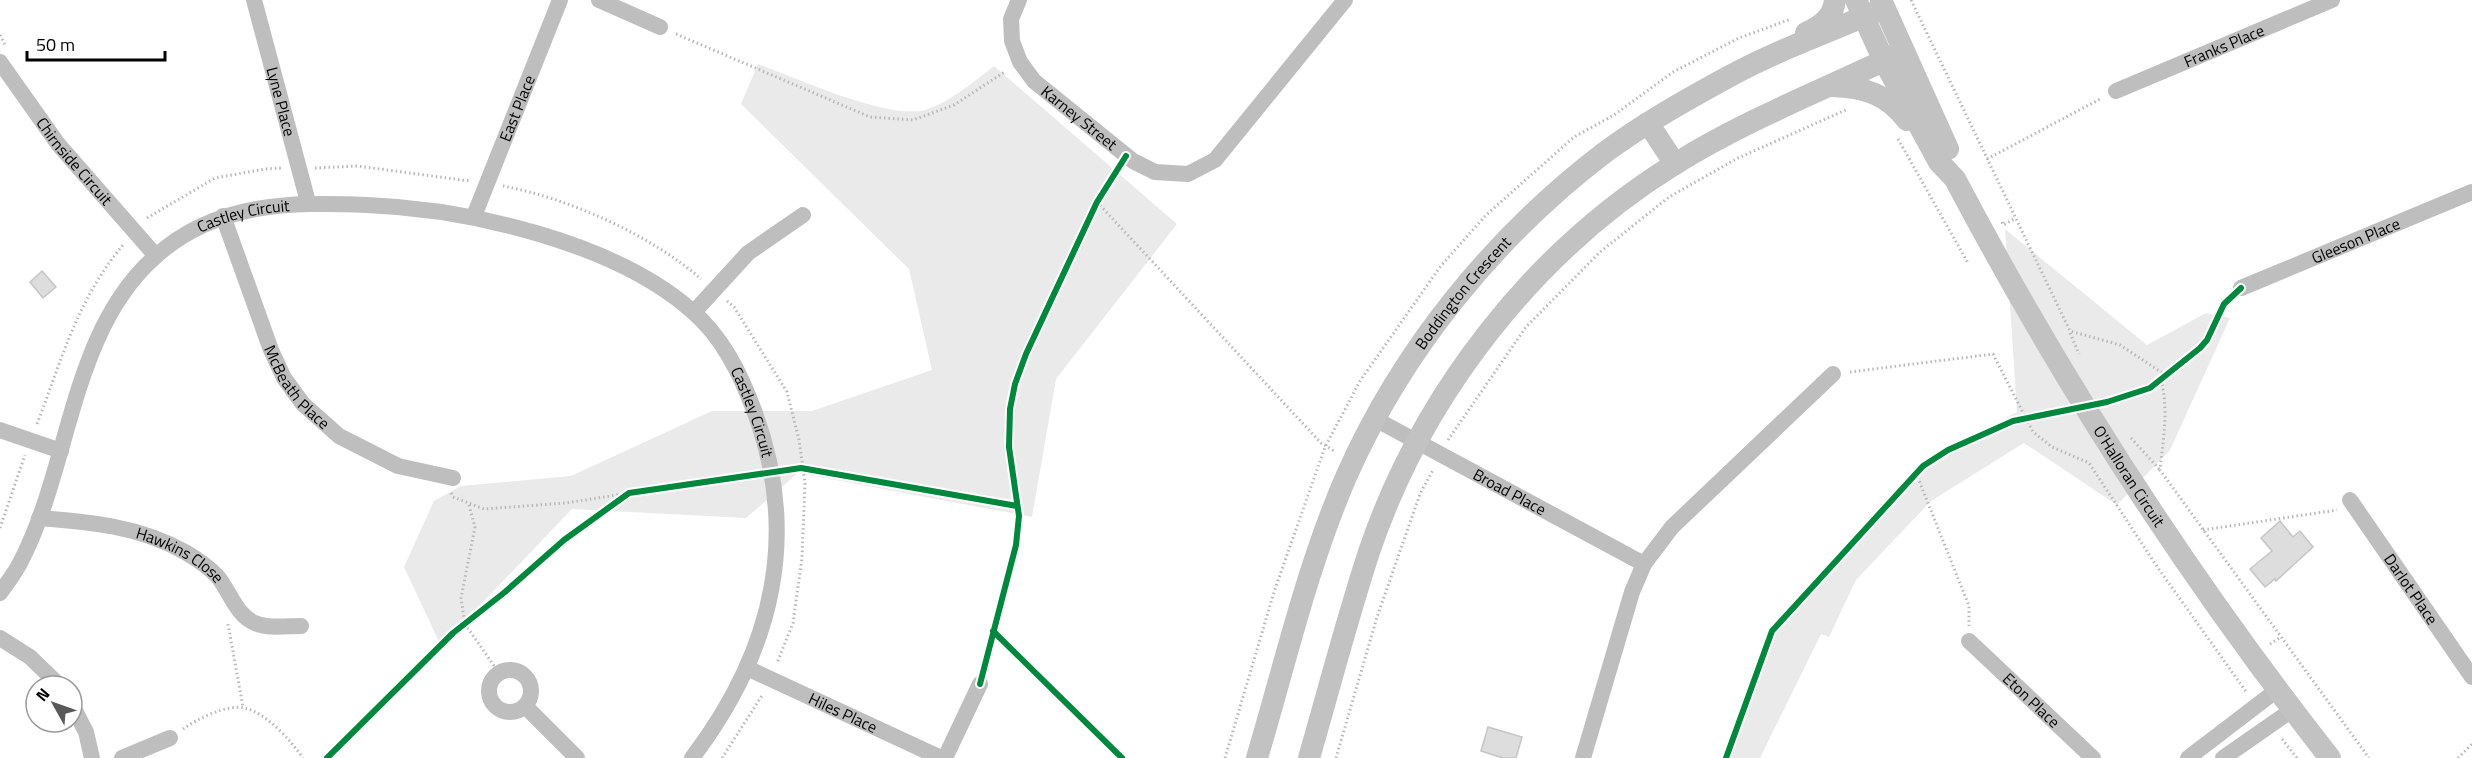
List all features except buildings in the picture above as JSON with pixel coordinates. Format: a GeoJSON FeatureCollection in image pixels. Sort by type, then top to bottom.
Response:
{"type":"FeatureCollection","features":[{"type":"Feature","properties":{"kind":"street","name":"Lyne Place"},"geometry":{"type":"LineString","coordinates":[[254,0],[308,202]]}},
{"type":"Feature","properties":{"kind":"street","name":"East Place"},"geometry":{"type":"LineString","coordinates":[[474,216],[560,0]]}},
{"type":"Feature","properties":{"kind":"street"},"geometry":{"type":"LineString","coordinates":[[599,0],[660,27]]}},
{"type":"Feature","properties":{"kind":"street","name":"Karney Street"},"geometry":{"type":"LineString","coordinates":[[1019,0],[1011,19],[1012,41],[1020,62],[1034,81],[1133,161],[1166,174],[1188,174],[1215,160],[1345,0]]}},
{"type":"Feature","properties":{"kind":"street"},"geometry":{"type":"LineString","coordinates":[[1773,57],[1799,36],[1822,26],[1835,0]]}},
{"type":"Feature","properties":{"kind":"street","name":"Franks Place"},"geometry":{"type":"LineString","coordinates":[[2116,91],[2332,0]]}},
{"type":"Feature","properties":{"kind":"street","name":"Boddington Crescent"},"geometry":{"type":"LineString","coordinates":[[1257,758],[1322,540],[1346,477],[1375,419],[1413,356],[1444,312],[1492,255],[1565,184],[1628,136],[1731,75],[1773,57],[1871,6]]}},
{"type":"Feature","properties":{"kind":"street","name":"O'Halloran Circuit"},"geometry":{"type":"LineString","coordinates":[[1871,6],[1939,162],[1955,179],[2084,405],[2136,487],[2277,690],[2330,758]]}},
{"type":"Feature","properties":{"kind":"street"},"geometry":{"type":"LineString","coordinates":[[1309,758],[1370,551],[1418,442],[1454,379],[1528,287],[1597,221],[1675,164],[1737,128],[1893,56]]}},
{"type":"Feature","properties":{"kind":"street","name":"O'Halloran Circuit"},"geometry":{"type":"LineString","coordinates":[[1893,56],[1954,161],[1955,179]]}},
{"type":"Feature","properties":{"kind":"street","name":"Chirnside Circuit"},"geometry":{"type":"LineString","coordinates":[[0,62],[58,144],[156,256]]}},
{"type":"Feature","properties":{"kind":"street"},"geometry":{"type":"LineString","coordinates":[[1831,86],[1870,91],[1887,99],[1901,111],[1939,162]]}},
{"type":"Feature","properties":{"kind":"street"},"geometry":{"type":"LineString","coordinates":[[1648,123],[1675,164]]}},
{"type":"Feature","properties":{"kind":"street","name":"Gleeson Place"},"geometry":{"type":"LineString","coordinates":[[2241,288],[2472,192]]}},
{"type":"Feature","properties":{"kind":"street","name":"Castley Circuit"},"geometry":{"type":"LineString","coordinates":[[0,593],[20,563],[39,518],[94,348],[109,313],[130,282],[156,256],[187,232],[223,216],[275,205],[308,202],[412,207],[474,216],[564,243],[622,267],[666,290],[694,312],[726,349],[746,387],[764,435],[772,472],[778,533],[775,581],[764,626],[747,668],[692,758]]}},
{"type":"Feature","properties":{"kind":"street"},"geometry":{"type":"LineString","coordinates":[[694,312],[748,253],[802,215]]}},
{"type":"Feature","properties":{"kind":"street","name":"McBeath Place"},"geometry":{"type":"LineString","coordinates":[[223,216],[271,350],[284,378],[303,404],[339,436],[398,466],[453,478]]}},
{"type":"Feature","properties":{"kind":"street"},"geometry":{"type":"LineString","coordinates":[[1583,758],[1632,592],[1644,564],[1672,527],[1833,374]]}},
{"type":"Feature","properties":{"kind":"street","name":"Broad Place"},"geometry":{"type":"LineString","coordinates":[[1375,419],[1644,564]]}},
{"type":"Feature","properties":{"kind":"street"},"geometry":{"type":"LineString","coordinates":[[0,430],[61,451]]}},
{"type":"Feature","properties":{"kind":"street","name":"Darlot Place"},"geometry":{"type":"LineString","coordinates":[[2353,503],[2472,677]]}},
{"type":"Feature","properties":{"kind":"street","name":"Hawkins Close"},"geometry":{"type":"LineString","coordinates":[[39,518],[109,524],[147,534],[201,562],[217,576],[238,608],[254,623],[264,626],[301,626]]}},
{"type":"Feature","properties":{"kind":"street"},"geometry":{"type":"LineString","coordinates":[[0,638],[30,657],[48,674]]}},
{"type":"Feature","properties":{"kind":"street","name":"Eton Place"},"geometry":{"type":"LineString","coordinates":[[1969,641],[2093,758]]}},
{"type":"Feature","properties":{"kind":"street","name":"Hiles Place"},"geometry":{"type":"LineString","coordinates":[[747,668],[943,758],[980,684]]}},
{"type":"Feature","properties":{"kind":"street"},"geometry":{"type":"LineString","coordinates":[[509,670],[519,672],[527,678],[531,687],[530,698],[525,706],[517,711],[506,712],[497,708],[491,700],[489,690],[492,680],[499,673],[509,670]]}},
{"type":"Feature","properties":{"kind":"street"},"geometry":{"type":"LineString","coordinates":[[2188,758],[2277,690]]}},
{"type":"Feature","properties":{"kind":"street"},"geometry":{"type":"LineString","coordinates":[[525,706],[577,758]]}},
{"type":"Feature","properties":{"kind":"street"},"geometry":{"type":"LineString","coordinates":[[2223,758],[2292,710]]}},
{"type":"Feature","properties":{"kind":"street"},"geometry":{"type":"LineString","coordinates":[[84,728],[92,758]]}},
{"type":"Feature","properties":{"kind":"street"},"geometry":{"type":"LineString","coordinates":[[122,758],[170,738]]}},
{"type":"Feature","properties":{"kind":"path"},"geometry":{"type":"LineString","coordinates":[[1911,0],[2070,332],[2120,345],[2161,380],[2165,393],[2165,416],[2160,470]]}},
{"type":"Feature","properties":{"kind":"path"},"geometry":{"type":"LineString","coordinates":[[660,27],[870,117],[913,120],[954,105],[1020,62]]}},
{"type":"Feature","properties":{"kind":"path"},"geometry":{"type":"LineString","coordinates":[[1987,159],[2116,91]]}},
{"type":"Feature","properties":{"kind":"path"},"geometry":{"type":"LineString","coordinates":[[1336,758],[1377,617],[1420,494],[1440,454],[1526,327],[1600,252],[1669,197],[1738,158],[1846,109],[1854,108]]}},
{"type":"Feature","properties":{"kind":"path"},"geometry":{"type":"LineString","coordinates":[[1614,115],[1628,136]]}},
{"type":"Feature","properties":{"kind":"path"},"geometry":{"type":"LineString","coordinates":[[1655,177],[1669,197]]}},
{"type":"Feature","properties":{"kind":"path"},"geometry":{"type":"LineString","coordinates":[[1093,212],[1103,193]]}},
{"type":"Feature","properties":{"kind":"path"},"geometry":{"type":"LineString","coordinates":[[1097,202],[1325,447],[1274,592],[1225,758]]}},
{"type":"Feature","properties":{"kind":"path"},"geometry":{"type":"LineString","coordinates":[[2000,217],[2003,225],[2016,219]]}},
{"type":"Feature","properties":{"kind":"path"},"geometry":{"type":"LineString","coordinates":[[0,528],[66,342],[88,293],[128,238]]}},
{"type":"Feature","properties":{"kind":"path"},"geometry":{"type":"LineString","coordinates":[[1833,374],[1993,354],[2022,419],[2039,438],[2089,463],[2158,568],[2256,706]]}},
{"type":"Feature","properties":{"kind":"path"},"geometry":{"type":"LineString","coordinates":[[2161,380],[2175,369]]}},
{"type":"Feature","properties":{"kind":"path"},"geometry":{"type":"LineString","coordinates":[[2022,419],[2037,416]]}},
{"type":"Feature","properties":{"kind":"path"},"geometry":{"type":"LineString","coordinates":[[2130,437],[2160,470],[2368,758]]}},
{"type":"Feature","properties":{"kind":"path"},"geometry":{"type":"LineString","coordinates":[[1908,482],[1923,466]]}},
{"type":"Feature","properties":{"kind":"path"},"geometry":{"type":"LineString","coordinates":[[772,472],[801,468],[812,470]]}},
{"type":"Feature","properties":{"kind":"path"},"geometry":{"type":"LineString","coordinates":[[1916,473],[1969,606],[1969,641]]}},
{"type":"Feature","properties":{"kind":"path"},"geometry":{"type":"LineString","coordinates":[[453,478],[449,486],[453,497],[484,509],[566,504],[640,492]]}},
{"type":"Feature","properties":{"kind":"path"},"geometry":{"type":"LineString","coordinates":[[616,504],[629,493]]}},
{"type":"Feature","properties":{"kind":"path"},"geometry":{"type":"LineString","coordinates":[[2203,530],[2353,503]]}},
{"type":"Feature","properties":{"kind":"path"},"geometry":{"type":"LineString","coordinates":[[468,504],[475,527],[461,598],[465,624],[499,673]]}},
{"type":"Feature","properties":{"kind":"path"},"geometry":{"type":"LineString","coordinates":[[238,608],[232,613],[227,625],[243,707]]}},
{"type":"Feature","properties":{"kind":"path"},"geometry":{"type":"LineString","coordinates":[[459,629],[473,618]]}},
{"type":"Feature","properties":{"kind":"path"},"geometry":{"type":"LineString","coordinates":[[170,738],[195,721],[243,707],[256,712],[286,734],[303,758]]}},
{"type":"Feature","properties":{"kind":"path"},"geometry":{"type":"LineString","coordinates":[[2271,725],[2296,758]]}},
{"type":"Feature","properties":{"kind":"path"},"geometry":{"type":"LineString","coordinates":[[2458,758],[2472,744]]}},
{"type":"Feature","properties":{"kind":"shaded area"},"geometry":{"type":"Polygon","coordinates":[[[758,64],[866,104],[909,111],[925,110],[944,102],[994,66],[1177,224],[1056,379],[1032,517],[798,473],[746,518],[572,509],[441,646],[404,567],[434,501],[461,486],[571,476],[712,411],[812,411],[932,370],[909,269],[741,104],[758,64]]]}},
{"type":"Feature","properties":{"kind":"shaded area"},"geometry":{"type":"Polygon","coordinates":[[[2005,229],[2147,345],[2206,313],[2230,318],[2170,450],[2117,505],[2024,443],[1931,501],[1856,580],[1829,637],[1821,634],[1760,758],[1721,758],[1769,630],[1923,463],[2017,412],[2005,229]]]}},
{"type":"Feature","properties":{"kind":"cycle path"},"geometry":{"type":"LineString","coordinates":[[980,684],[1016,545],[1019,516],[1009,447],[1010,409],[1015,384],[1026,354],[1097,202],[1126,156]]}},
{"type":"Feature","properties":{"kind":"cycle path"},"geometry":{"type":"LineString","coordinates":[[1726,758],[1772,631],[1923,466],[1948,450],[2013,421],[2107,402],[2150,388],[2200,348],[2207,340],[2224,304],[2241,288]]}},
{"type":"Feature","properties":{"kind":"cycle path"},"geometry":{"type":"LineString","coordinates":[[327,758],[453,633],[505,592],[564,540],[629,493],[801,468],[1017,506]]}},
{"type":"Feature","properties":{"kind":"cycle path"},"geometry":{"type":"LineString","coordinates":[[993,631],[1122,758]]}}]}
